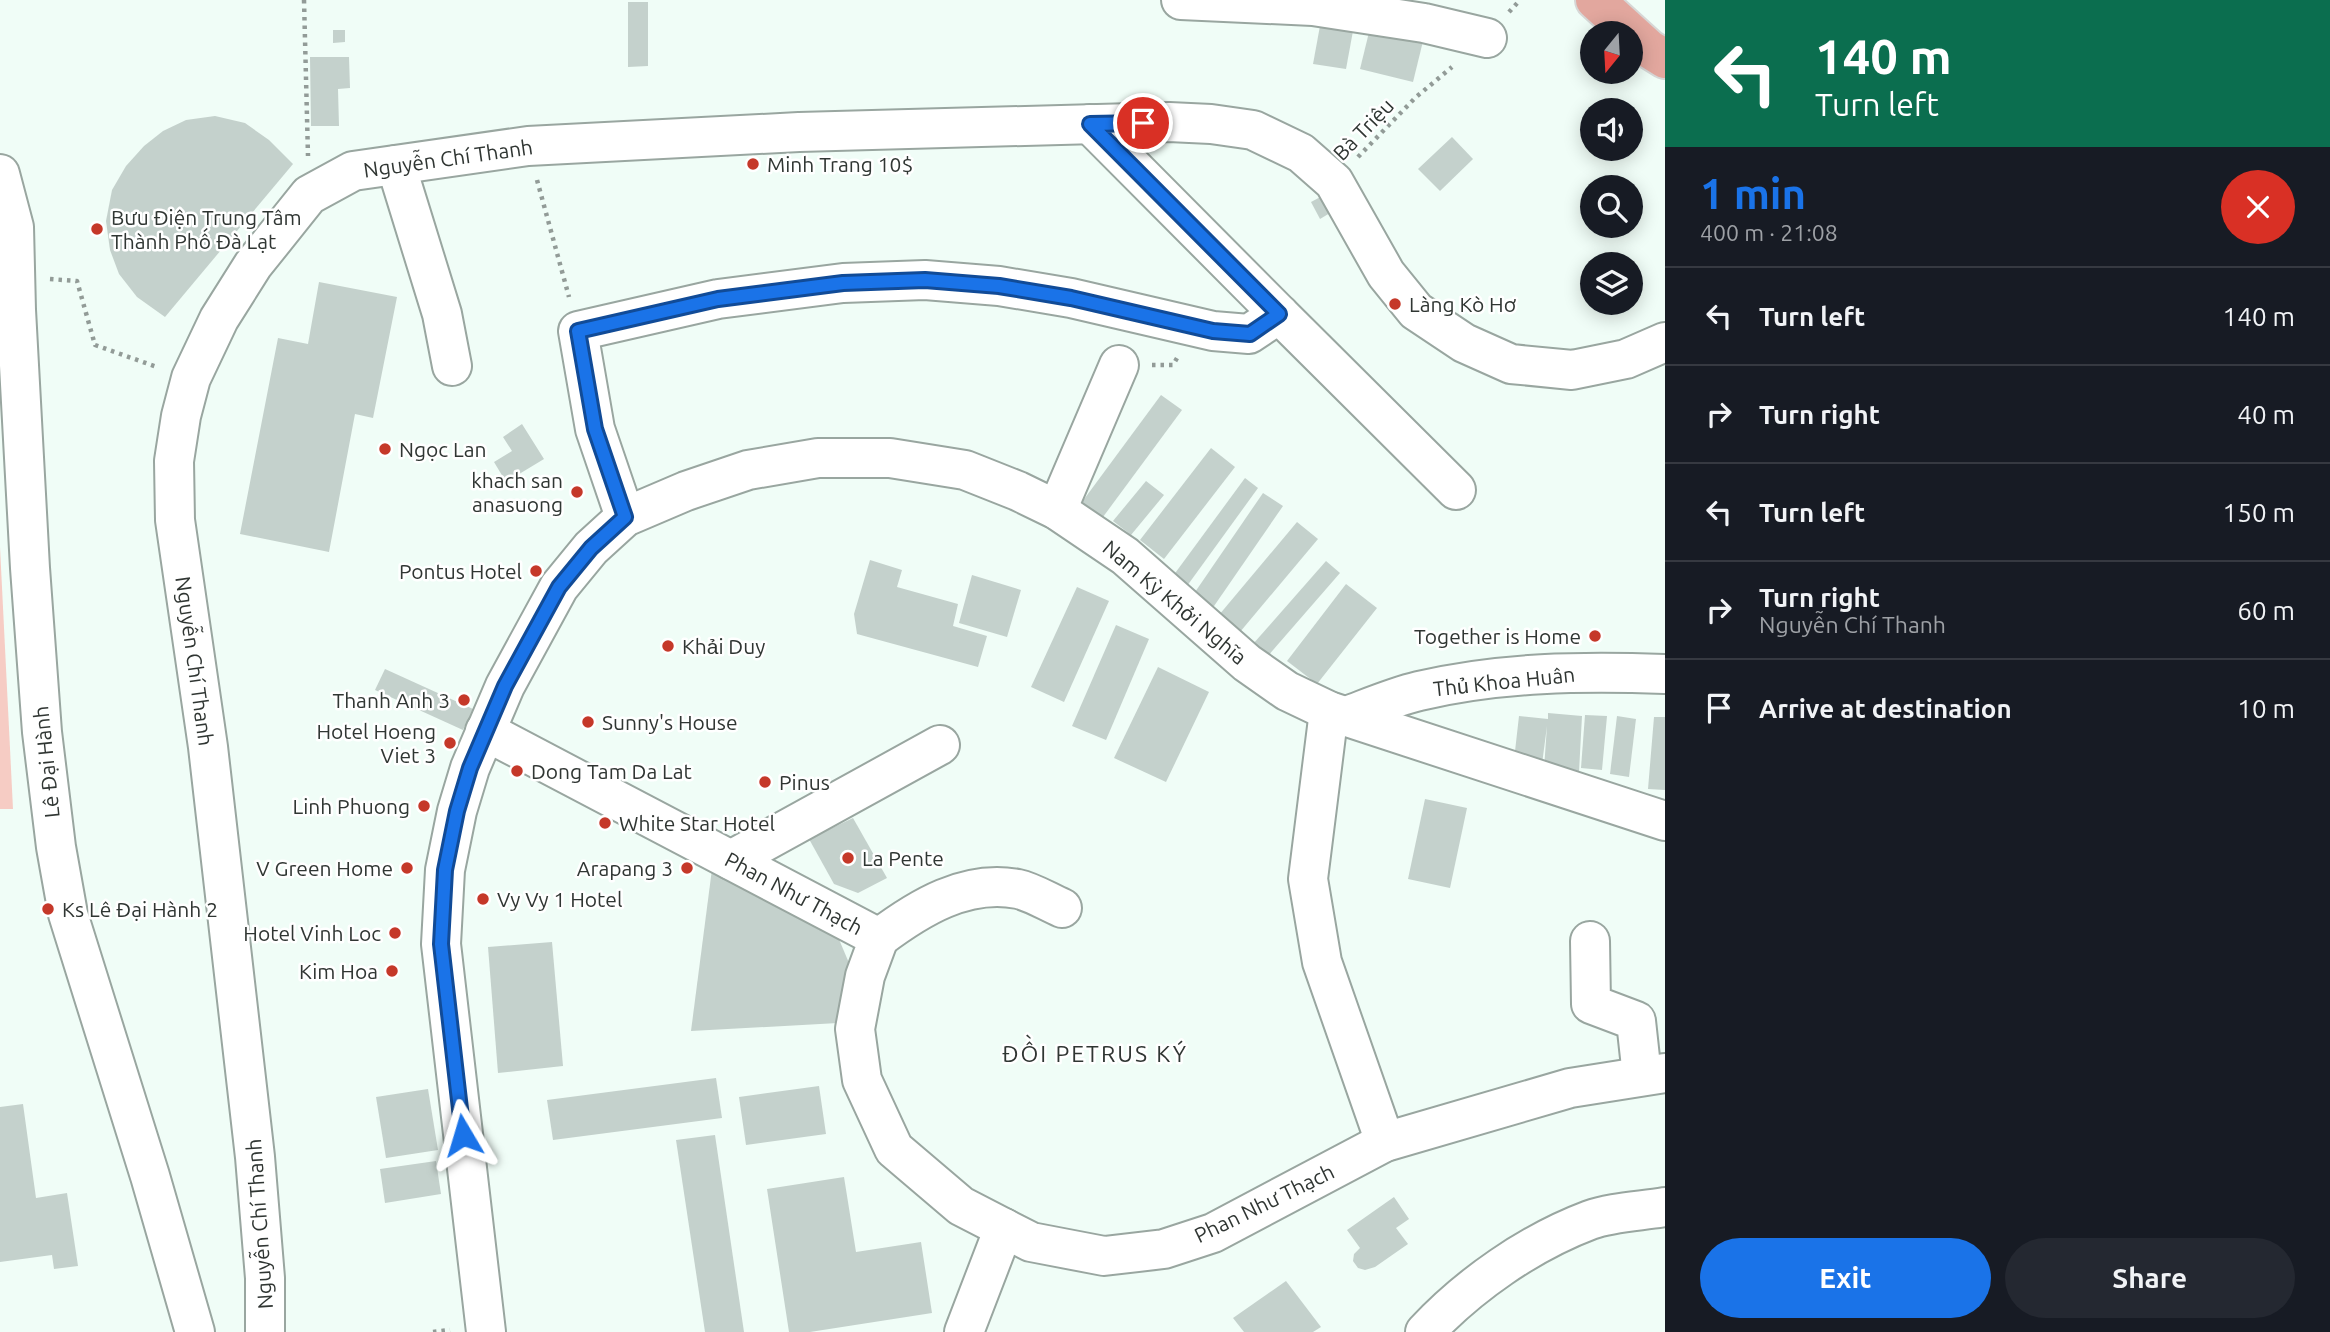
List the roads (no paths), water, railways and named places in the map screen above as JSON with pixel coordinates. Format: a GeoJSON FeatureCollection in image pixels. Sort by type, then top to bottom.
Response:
{"type":"FeatureCollection","features":[{"type":"Feature","properties":{"kind":"main road"},"geometry":{"type":"LineString","coordinates":[[1595,0],[1649,49],[1665,59]]}},
{"type":"Feature","properties":{"kind":"street"},"geometry":{"type":"LineString","coordinates":[[1181,0],[1313,6],[1424,23],[1487,38]]}},
{"type":"Feature","properties":{"kind":"street","name":"Nguyễn Chí Thanh"},"geometry":{"type":"LineString","coordinates":[[265,1332],[265,1278],[255,1157],[208,747],[175,520],[174,461],[181,416],[191,379],[219,319],[253,265],[309,195],[353,171],[528,146],[800,132],[1169,122],[1212,124],[1253,130],[1301,152],[1334,182],[1386,274],[1416,312],[1464,343],[1511,364],[1572,370],[1626,359],[1665,342]]}},
{"type":"Feature","properties":{"kind":"street"},"geometry":{"type":"LineString","coordinates":[[1090,124],[1456,490]]}},
{"type":"Feature","properties":{"kind":"street"},"geometry":{"type":"LineString","coordinates":[[396,165],[442,314],[452,366]]}},
{"type":"Feature","properties":{"kind":"street","name":"Lê Đại Hành"},"geometry":{"type":"LineString","coordinates":[[0,174],[14,227],[34,623],[42,732],[58,861],[68,914],[150,1176],[195,1332]]}},
{"type":"Feature","properties":{"kind":"street"},"geometry":{"type":"LineString","coordinates":[[625,517],[595,429],[578,331],[718,299],[843,283],[925,280],[999,286],[1059,296],[1213,331],[1250,334],[1279,314]]}},
{"type":"Feature","properties":{"kind":"street"},"geometry":{"type":"LineString","coordinates":[[1057,510],[1119,365]]}},
{"type":"Feature","properties":{"kind":"street","name":"Nam Kỳ Khởi Nghĩa"},"geometry":{"type":"LineString","coordinates":[[486,1332],[441,944],[445,870],[457,811],[470,768],[505,686],[559,587],[591,548],[625,517],[686,491],[748,470],[818,458],[890,458],[965,470],[1057,510],[1125,556],[1247,663],[1287,691],[1338,714]]}},
{"type":"Feature","properties":{"kind":"street","name":"Thủ Khoa Huân"},"geometry":{"type":"LineString","coordinates":[[1338,714],[1419,691],[1513,676],[1604,672],[1665,674]]}},
{"type":"Feature","properties":{"kind":"street"},"geometry":{"type":"LineString","coordinates":[[1385,1142],[1322,962],[1308,879],[1338,714],[1665,821]]}},
{"type":"Feature","properties":{"kind":"street","name":"Phan Như Thạch"},"geometry":{"type":"LineString","coordinates":[[485,731],[879,938]]}},
{"type":"Feature","properties":{"kind":"street"},"geometry":{"type":"LineString","coordinates":[[731,860],[940,745]]}},
{"type":"Feature","properties":{"kind":"street","name":"Phan Như Thạch"},"geometry":{"type":"LineString","coordinates":[[1062,908],[1019,889],[987,887],[952,895],[912,913],[879,938],[865,976],[855,1028],[862,1080],[894,1149],[961,1206],[1031,1242],[1104,1255],[1164,1249],[1213,1233],[1385,1142],[1570,1088],[1654,1074]]}},
{"type":"Feature","properties":{"kind":"street"},"geometry":{"type":"LineString","coordinates":[[1590,941],[1591,1004],[1636,1021],[1654,1074]]}},
{"type":"Feature","properties":{"kind":"street"},"geometry":{"type":"LineString","coordinates":[[1425,1332],[1444,1311],[1528,1248],[1592,1219],[1665,1207]]}},
{"type":"Feature","properties":{"kind":"street"},"geometry":{"type":"LineString","coordinates":[[964,1332],[1003,1228]]}},
{"type":"Feature","properties":{"kind":"place","name":"Minh Trang 10$"},"geometry":{"type":"Point","coordinates":[753,164]}},
{"type":"Feature","properties":{"kind":"place","name":"Bưu Điện Trung Tâm Thành Phố Đà Lạt"},"geometry":{"type":"Point","coordinates":[97,229]}},
{"type":"Feature","properties":{"kind":"place","name":"Làng Kò Hơ"},"geometry":{"type":"Point","coordinates":[1395,304]}},
{"type":"Feature","properties":{"kind":"place","name":"Ngọc Lan"},"geometry":{"type":"Point","coordinates":[385,449]}},
{"type":"Feature","properties":{"kind":"place","name":"khach san anasuong"},"geometry":{"type":"Point","coordinates":[577,492]}},
{"type":"Feature","properties":{"kind":"place","name":"Pontus Hotel"},"geometry":{"type":"Point","coordinates":[536,571]}},
{"type":"Feature","properties":{"kind":"place","name":"Together is Home"},"geometry":{"type":"Point","coordinates":[1595,636]}},
{"type":"Feature","properties":{"kind":"place","name":"Khải Duy"},"geometry":{"type":"Point","coordinates":[668,646]}},
{"type":"Feature","properties":{"kind":"place","name":"Thanh Anh 3"},"geometry":{"type":"Point","coordinates":[464,700]}},
{"type":"Feature","properties":{"kind":"place","name":"Sunny's House"},"geometry":{"type":"Point","coordinates":[588,722]}},
{"type":"Feature","properties":{"kind":"place","name":"Hotel Hoeng Viet 3"},"geometry":{"type":"Point","coordinates":[450,743]}},
{"type":"Feature","properties":{"kind":"place","name":"Dong Tam Da Lat"},"geometry":{"type":"Point","coordinates":[517,771]}},
{"type":"Feature","properties":{"kind":"place","name":"Pinus"},"geometry":{"type":"Point","coordinates":[765,782]}},
{"type":"Feature","properties":{"kind":"place","name":"Linh Phuong"},"geometry":{"type":"Point","coordinates":[424,806]}},
{"type":"Feature","properties":{"kind":"place","name":"White Star Hotel"},"geometry":{"type":"Point","coordinates":[605,823]}},
{"type":"Feature","properties":{"kind":"place","name":"La Pente"},"geometry":{"type":"Point","coordinates":[848,858]}},
{"type":"Feature","properties":{"kind":"place","name":"V Green Home"},"geometry":{"type":"Point","coordinates":[407,868]}},
{"type":"Feature","properties":{"kind":"place","name":"Arapang 3"},"geometry":{"type":"Point","coordinates":[687,868]}},
{"type":"Feature","properties":{"kind":"place","name":"Vy Vy 1 Hotel"},"geometry":{"type":"Point","coordinates":[483,899]}},
{"type":"Feature","properties":{"kind":"place","name":"Ks Lê Đại Hành 2"},"geometry":{"type":"Point","coordinates":[48,909]}},
{"type":"Feature","properties":{"kind":"place","name":"Hotel Vinh Loc"},"geometry":{"type":"Point","coordinates":[395,933]}},
{"type":"Feature","properties":{"kind":"place","name":"Kim Hoa"},"geometry":{"type":"Point","coordinates":[392,971]}},
{"type":"Feature","properties":{"kind":"district","name":"ĐỒI PETRUS KÝ"},"geometry":{"type":"Point","coordinates":[1095,1053]}}]}
